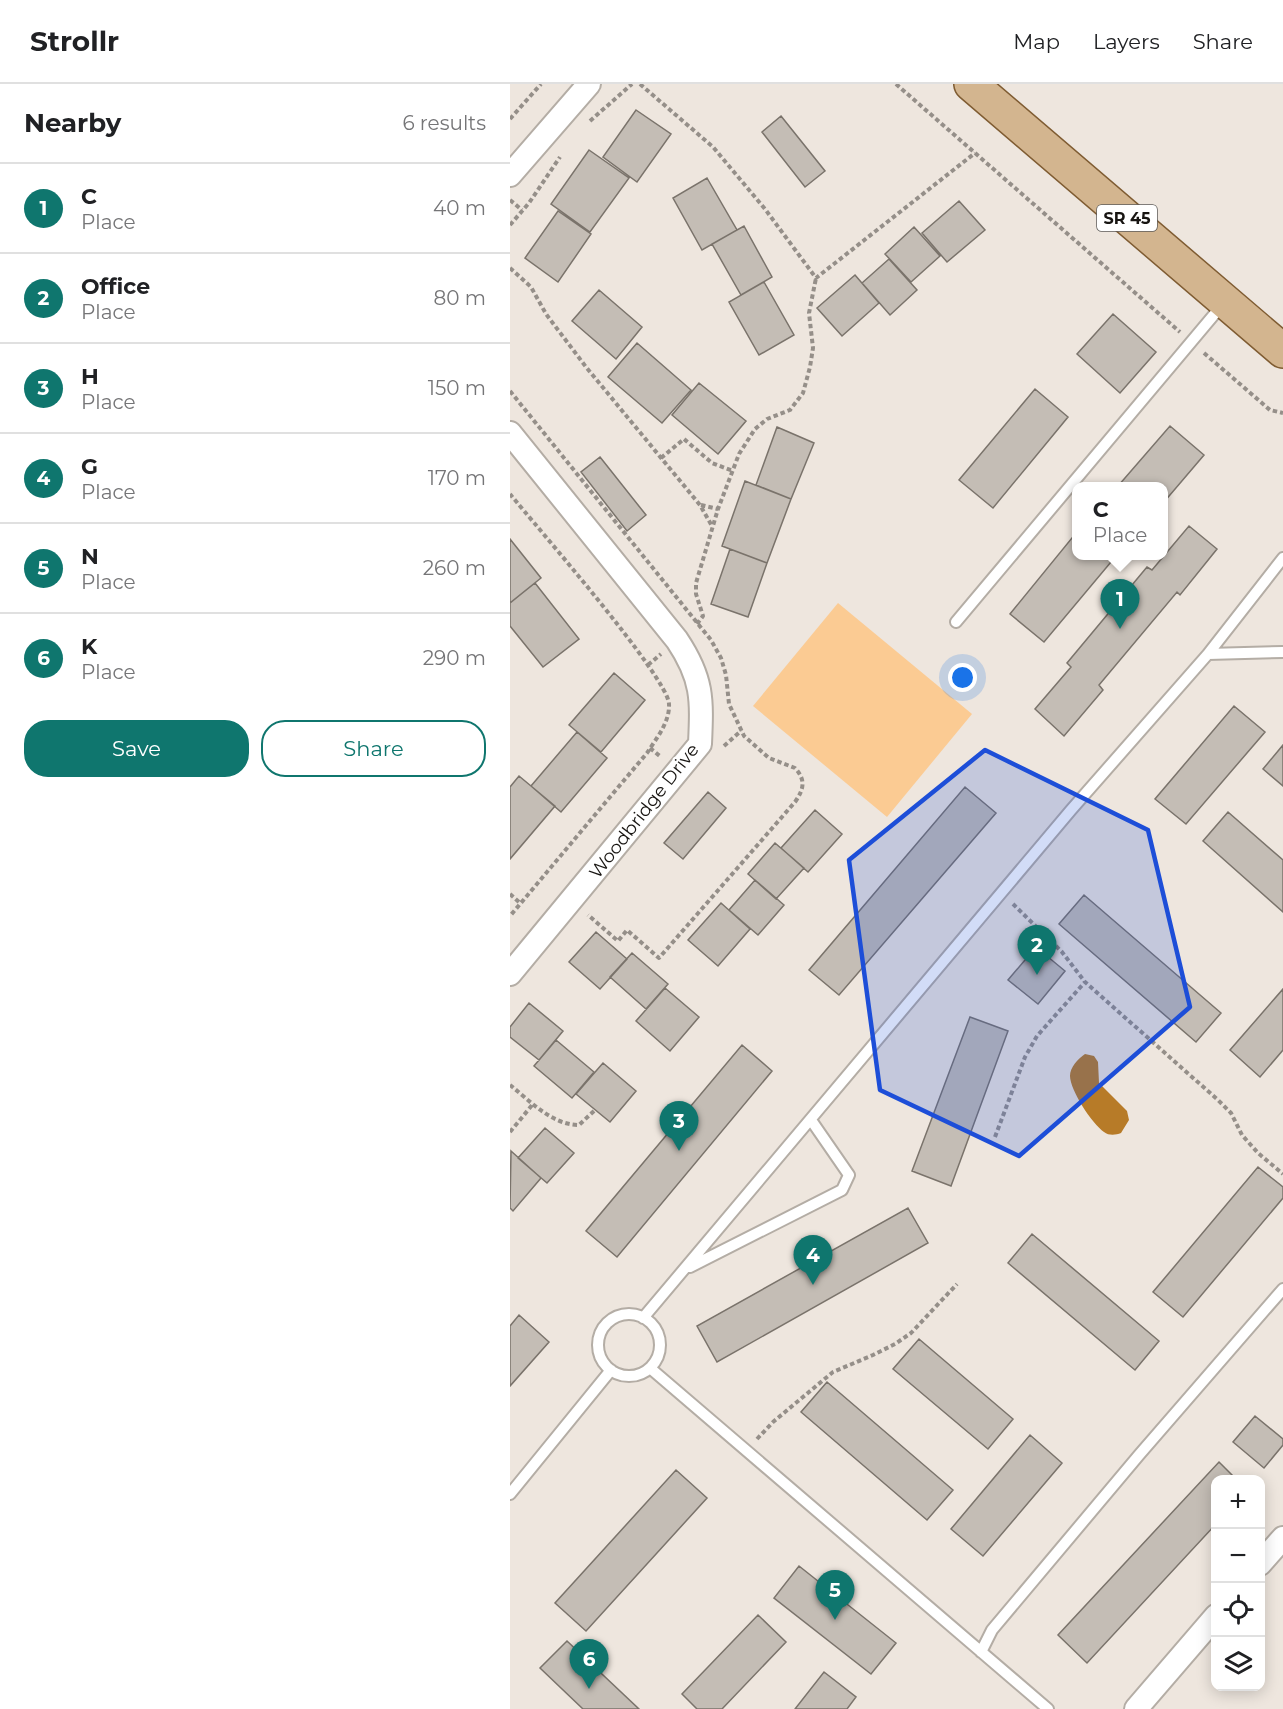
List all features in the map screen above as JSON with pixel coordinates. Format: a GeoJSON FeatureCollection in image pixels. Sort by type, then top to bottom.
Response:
{"type":"FeatureCollection","features":[{"type":"Feature","properties":{"kind":"main road","name":"SR 45"},"geometry":{"type":"LineString","coordinates":[[971,84],[1283,351]]}},
{"type":"Feature","properties":{"kind":"street"},"geometry":{"type":"LineString","coordinates":[[510,175],[589,84]]}},
{"type":"Feature","properties":{"kind":"street","name":"Woodbridge Drive"},"geometry":{"type":"LineString","coordinates":[[510,433],[677,640],[695,670],[701,714],[700,744],[510,974]]}},
{"type":"Feature","properties":{"kind":"street"},"geometry":{"type":"LineString","coordinates":[[1265,1558],[1283,1538]]}},
{"type":"Feature","properties":{"kind":"street"},"geometry":{"type":"LineString","coordinates":[[1136,1709],[1211,1621]]}},
{"type":"Feature","properties":{"kind":"lane"},"geometry":{"type":"LineString","coordinates":[[1074,482],[1225,302]]}},
{"type":"Feature","properties":{"kind":"lane"},"geometry":{"type":"LineString","coordinates":[[956,622],[1072,484]]}},
{"type":"Feature","properties":{"kind":"lane"},"geometry":{"type":"LineString","coordinates":[[643,1318],[1001,893],[1208,654],[1283,558]]}},
{"type":"Feature","properties":{"kind":"lane"},"geometry":{"type":"LineString","coordinates":[[1208,654],[1283,652]]}},
{"type":"Feature","properties":{"kind":"lane"},"geometry":{"type":"LineString","coordinates":[[686,1269],[842,1190],[849,1175],[811,1120]]}},
{"type":"Feature","properties":{"kind":"lane"},"geometry":{"type":"LineString","coordinates":[[981,1652],[992,1630],[1283,1289]]}},
{"type":"Feature","properties":{"kind":"lane"},"geometry":{"type":"LineString","coordinates":[[623,1314],[634,1314],[651,1323],[657,1332],[659,1351],[650,1368],[641,1374],[620,1375],[603,1363],[597,1343],[605,1324],[623,1314]]}},
{"type":"Feature","properties":{"kind":"lane"},"geometry":{"type":"LineString","coordinates":[[650,1368],[1048,1709]]}},
{"type":"Feature","properties":{"kind":"lane"},"geometry":{"type":"LineString","coordinates":[[510,1494],[611,1370]]}},
{"type":"Feature","properties":{"kind":"path"},"geometry":{"type":"LineString","coordinates":[[510,119],[541,84]]}},
{"type":"Feature","properties":{"kind":"path"},"geometry":{"type":"LineString","coordinates":[[586,125],[632,84]]}},
{"type":"Feature","properties":{"kind":"path"},"geometry":{"type":"LineString","coordinates":[[640,84],[713,147],[765,209],[816,278]]}},
{"type":"Feature","properties":{"kind":"path"},"geometry":{"type":"LineString","coordinates":[[896,84],[1270,411],[1283,413]]}},
{"type":"Feature","properties":{"kind":"path"},"geometry":{"type":"LineString","coordinates":[[698,623],[703,616],[696,594],[696,583],[718,509],[739,454],[755,429],[767,419],[790,410],[803,393],[813,348],[809,313],[816,278],[975,153]]}},
{"type":"Feature","properties":{"kind":"path"},"geometry":{"type":"LineString","coordinates":[[510,225],[562,154]]}},
{"type":"Feature","properties":{"kind":"path"},"geometry":{"type":"LineString","coordinates":[[510,200],[522,210]]}},
{"type":"Feature","properties":{"kind":"path"},"geometry":{"type":"LineString","coordinates":[[510,268],[531,287],[560,333],[700,505],[713,527]]}},
{"type":"Feature","properties":{"kind":"path"},"geometry":{"type":"LineString","coordinates":[[660,458],[684,439],[712,463],[733,471]]}},
{"type":"Feature","properties":{"kind":"path"},"geometry":{"type":"LineString","coordinates":[[510,494],[636,649],[667,694],[669,704],[668,716],[646,753],[510,916]]}},
{"type":"Feature","properties":{"kind":"path"},"geometry":{"type":"LineString","coordinates":[[700,505],[718,509]]}},
{"type":"Feature","properties":{"kind":"path"},"geometry":{"type":"LineString","coordinates":[[1001,893],[1046,936],[1085,982],[1218,1100],[1231,1113],[1242,1135],[1258,1153],[1283,1174]]}},
{"type":"Feature","properties":{"kind":"path"},"geometry":{"type":"LineString","coordinates":[[510,894],[520,903]]}},
{"type":"Feature","properties":{"kind":"path"},"geometry":{"type":"LineString","coordinates":[[995,1137],[1025,1058],[1037,1036],[1085,982]]}},
{"type":"Feature","properties":{"kind":"path"},"geometry":{"type":"LineString","coordinates":[[510,1085],[556,1119],[573,1125],[586,1121],[595,1110]]}},
{"type":"Feature","properties":{"kind":"path"},"geometry":{"type":"LineString","coordinates":[[510,1132],[533,1104]]}},
{"type":"Feature","properties":{"kind":"path"},"geometry":{"type":"LineString","coordinates":[[746,1450],[773,1422],[833,1372],[873,1355],[911,1333],[957,1284]]}},
{"type":"Feature","properties":{"kind":"highlighted area"},"geometry":{"type":"Polygon","coordinates":[[[985,750],[1148,830],[1190,1007],[1019,1156],[880,1090],[849,860],[985,750]]]}},
{"type":"Feature","properties":{"kind":"shaded area"},"geometry":{"type":"Polygon","coordinates":[[[838,603],[972,714],[887,817],[753,706],[838,603]]]}},
{"type":"Feature","properties":{"kind":"shaded area"},"geometry":{"type":"Polygon","coordinates":[[[1085,1054],[1094,1056],[1098,1062],[1099,1083],[1127,1111],[1129,1120],[1121,1133],[1108,1134],[1099,1128],[1082,1106],[1074,1090],[1070,1076],[1071,1069],[1085,1054]]]}},
{"type":"Feature","properties":{"kind":"building"},"geometry":{"type":"Polygon","coordinates":[[[636,110],[671,134],[637,182],[603,157],[636,110]]]}},
{"type":"Feature","properties":{"kind":"building"},"geometry":{"type":"Polygon","coordinates":[[[781,116],[825,171],[805,187],[762,132],[781,116]]]}},
{"type":"Feature","properties":{"kind":"building"},"geometry":{"type":"Polygon","coordinates":[[[589,150],[629,178],[590,232],[551,204],[589,150]]]}},
{"type":"Feature","properties":{"kind":"building"},"geometry":{"type":"Polygon","coordinates":[[[707,178],[737,230],[702,250],[673,198],[707,178]]]}},
{"type":"Feature","properties":{"kind":"building"},"geometry":{"type":"Polygon","coordinates":[[[959,201],[985,230],[947,262],[922,233],[959,201]]]}},
{"type":"Feature","properties":{"kind":"building"},"geometry":{"type":"Polygon","coordinates":[[[558,211],[591,234],[558,282],[525,258],[558,211]]]}},
{"type":"Feature","properties":{"kind":"building"},"geometry":{"type":"Polygon","coordinates":[[[744,226],[772,277],[741,295],[712,244],[744,226]]]}},
{"type":"Feature","properties":{"kind":"building"},"geometry":{"type":"Polygon","coordinates":[[[914,227],[940,256],[911,282],[885,254],[914,227]]]}},
{"type":"Feature","properties":{"kind":"building"},"geometry":{"type":"Polygon","coordinates":[[[889,259],[917,290],[890,315],[862,283],[889,259]]]}},
{"type":"Feature","properties":{"kind":"building"},"geometry":{"type":"Polygon","coordinates":[[[855,275],[879,303],[842,336],[817,308],[855,275]]]}},
{"type":"Feature","properties":{"kind":"building"},"geometry":{"type":"Polygon","coordinates":[[[764,282],[794,335],[759,355],[729,302],[764,282]]]}},
{"type":"Feature","properties":{"kind":"building"},"geometry":{"type":"Polygon","coordinates":[[[599,290],[642,327],[616,359],[572,321],[599,290]]]}},
{"type":"Feature","properties":{"kind":"building"},"geometry":{"type":"Polygon","coordinates":[[[1113,314],[1156,352],[1120,393],[1077,354],[1113,314]]]}},
{"type":"Feature","properties":{"kind":"building"},"geometry":{"type":"Polygon","coordinates":[[[637,343],[691,390],[662,423],[608,377],[637,343]]]}},
{"type":"Feature","properties":{"kind":"building"},"geometry":{"type":"Polygon","coordinates":[[[699,383],[746,421],[718,454],[672,415],[699,383]]]}},
{"type":"Feature","properties":{"kind":"building"},"geometry":{"type":"Polygon","coordinates":[[[1035,389],[1068,417],[993,508],[959,480],[1035,389]]]}},
{"type":"Feature","properties":{"kind":"building"},"geometry":{"type":"Polygon","coordinates":[[[1170,426],[1204,455],[1168,497],[1168,482],[1121,482],[1170,426]]]}},
{"type":"Feature","properties":{"kind":"building"},"geometry":{"type":"Polygon","coordinates":[[[777,427],[814,443],[791,499],[756,485],[777,427]]]}},
{"type":"Feature","properties":{"kind":"building"},"geometry":{"type":"Polygon","coordinates":[[[600,457],[646,515],[627,531],[581,472],[600,457]]]}},
{"type":"Feature","properties":{"kind":"building"},"geometry":{"type":"Polygon","coordinates":[[[745,481],[791,499],[767,563],[722,546],[745,481]]]}},
{"type":"Feature","properties":{"kind":"building"},"geometry":{"type":"Polygon","coordinates":[[[1189,526],[1217,549],[1180,595],[1177,592],[1099,685],[1103,690],[1064,736],[1035,709],[1071,667],[1067,663],[1147,567],[1152,570],[1160,560],[1168,560],[1168,551],[1189,526]]]}},
{"type":"Feature","properties":{"kind":"building"},"geometry":{"type":"Polygon","coordinates":[[[1072,538],[1072,560],[1113,560],[1044,642],[1010,614],[1072,538]]]}},
{"type":"Feature","properties":{"kind":"building"},"geometry":{"type":"Polygon","coordinates":[[[510,539],[541,578],[510,603],[510,539]]]}},
{"type":"Feature","properties":{"kind":"building"},"geometry":{"type":"Polygon","coordinates":[[[730,549],[767,563],[748,617],[711,604],[730,549]]]}},
{"type":"Feature","properties":{"kind":"building"},"geometry":{"type":"Polygon","coordinates":[[[535,583],[579,639],[543,667],[510,626],[510,603],[535,583]]]}},
{"type":"Feature","properties":{"kind":"building"},"geometry":{"type":"Polygon","coordinates":[[[614,673],[645,700],[601,752],[569,725],[614,673]]]}},
{"type":"Feature","properties":{"kind":"building"},"geometry":{"type":"Polygon","coordinates":[[[1234,706],[1265,732],[1186,824],[1155,799],[1234,706]]]}},
{"type":"Feature","properties":{"kind":"building"},"geometry":{"type":"Polygon","coordinates":[[[577,732],[607,758],[561,812],[531,786],[577,732]]]}},
{"type":"Feature","properties":{"kind":"building"},"geometry":{"type":"Polygon","coordinates":[[[1283,745],[1283,786],[1263,769],[1283,745]]]}},
{"type":"Feature","properties":{"kind":"building"},"geometry":{"type":"Polygon","coordinates":[[[519,776],[555,806],[510,859],[510,787],[519,776]]]}},
{"type":"Feature","properties":{"kind":"building"},"geometry":{"type":"Polygon","coordinates":[[[965,787],[996,813],[839,995],[809,970],[965,787]]]}},
{"type":"Feature","properties":{"kind":"building"},"geometry":{"type":"Polygon","coordinates":[[[708,792],[726,808],[683,859],[664,843],[708,792]]]}},
{"type":"Feature","properties":{"kind":"building"},"geometry":{"type":"Polygon","coordinates":[[[815,810],[842,834],[808,872],[781,848],[815,810]]]}},
{"type":"Feature","properties":{"kind":"building"},"geometry":{"type":"Polygon","coordinates":[[[1228,812],[1283,860],[1283,912],[1203,841],[1228,812]]]}},
{"type":"Feature","properties":{"kind":"building"},"geometry":{"type":"Polygon","coordinates":[[[775,843],[804,868],[776,899],[748,874],[775,843]]]}},
{"type":"Feature","properties":{"kind":"building"},"geometry":{"type":"Polygon","coordinates":[[[755,880],[784,905],[758,935],[729,910],[755,880]]]}},
{"type":"Feature","properties":{"kind":"building"},"geometry":{"type":"Polygon","coordinates":[[[1084,895],[1221,1013],[1196,1042],[1059,924],[1084,895]]]}},
{"type":"Feature","properties":{"kind":"building"},"geometry":{"type":"Polygon","coordinates":[[[721,903],[750,929],[718,966],[688,940],[721,903]]]}},
{"type":"Feature","properties":{"kind":"building"},"geometry":{"type":"Polygon","coordinates":[[[596,932],[627,959],[600,989],[569,962],[596,932]]]}},
{"type":"Feature","properties":{"kind":"building"},"geometry":{"type":"Polygon","coordinates":[[[1036,947],[1065,971],[1038,1004],[1008,980],[1036,947]]]}},
{"type":"Feature","properties":{"kind":"building"},"geometry":{"type":"Polygon","coordinates":[[[632,953],[668,984],[646,1009],[610,977],[632,953]]]}},
{"type":"Feature","properties":{"kind":"building"},"geometry":{"type":"Polygon","coordinates":[[[665,988],[699,1017],[670,1051],[636,1021],[665,988]]]}},
{"type":"Feature","properties":{"kind":"building"},"geometry":{"type":"Polygon","coordinates":[[[1283,989],[1283,1050],[1260,1077],[1230,1050],[1283,989]]]}},
{"type":"Feature","properties":{"kind":"building"},"geometry":{"type":"Polygon","coordinates":[[[529,1003],[563,1031],[539,1060],[510,1037],[510,1027],[529,1003]]]}},
{"type":"Feature","properties":{"kind":"building"},"geometry":{"type":"Polygon","coordinates":[[[970,1017],[1008,1031],[951,1186],[912,1171],[970,1017]]]}},
{"type":"Feature","properties":{"kind":"building"},"geometry":{"type":"Polygon","coordinates":[[[556,1040],[594,1072],[572,1098],[534,1066],[556,1040]]]}},
{"type":"Feature","properties":{"kind":"building"},"geometry":{"type":"Polygon","coordinates":[[[742,1045],[772,1071],[617,1257],[586,1231],[742,1045]]]}},
{"type":"Feature","properties":{"kind":"building"},"geometry":{"type":"Polygon","coordinates":[[[603,1063],[636,1091],[610,1122],[576,1094],[603,1063]]]}},
{"type":"Feature","properties":{"kind":"building"},"geometry":{"type":"Polygon","coordinates":[[[545,1128],[574,1153],[547,1183],[518,1158],[545,1128]]]}},
{"type":"Feature","properties":{"kind":"building"},"geometry":{"type":"Polygon","coordinates":[[[511,1151],[541,1178],[513,1211],[510,1208],[511,1151]]]}},
{"type":"Feature","properties":{"kind":"building"},"geometry":{"type":"Polygon","coordinates":[[[1258,1167],[1283,1187],[1283,1198],[1183,1317],[1153,1292],[1258,1167]]]}},
{"type":"Feature","properties":{"kind":"building"},"geometry":{"type":"Polygon","coordinates":[[[908,1208],[928,1243],[717,1362],[697,1326],[908,1208]]]}},
{"type":"Feature","properties":{"kind":"building"},"geometry":{"type":"Polygon","coordinates":[[[1032,1234],[1159,1341],[1135,1370],[1008,1263],[1032,1234]]]}},
{"type":"Feature","properties":{"kind":"building"},"geometry":{"type":"Polygon","coordinates":[[[519,1315],[549,1342],[510,1386],[510,1326],[519,1315]]]}},
{"type":"Feature","properties":{"kind":"building"},"geometry":{"type":"Polygon","coordinates":[[[919,1339],[1013,1419],[988,1449],[893,1369],[919,1339]]]}},
{"type":"Feature","properties":{"kind":"building"},"geometry":{"type":"Polygon","coordinates":[[[827,1382],[953,1490],[927,1520],[801,1412],[827,1382]]]}},
{"type":"Feature","properties":{"kind":"building"},"geometry":{"type":"Polygon","coordinates":[[[1255,1416],[1283,1439],[1283,1445],[1264,1468],[1233,1442],[1255,1416]]]}},
{"type":"Feature","properties":{"kind":"building"},"geometry":{"type":"Polygon","coordinates":[[[1030,1435],[1062,1463],[983,1556],[951,1529],[1030,1435]]]}},
{"type":"Feature","properties":{"kind":"building"},"geometry":{"type":"Polygon","coordinates":[[[1219,1462],[1232,1475],[1211,1475],[1211,1529],[1087,1663],[1058,1635],[1219,1462]]]}},
{"type":"Feature","properties":{"kind":"building"},"geometry":{"type":"Polygon","coordinates":[[[676,1470],[707,1498],[586,1631],[555,1603],[676,1470]]]}},
{"type":"Feature","properties":{"kind":"building"},"geometry":{"type":"Polygon","coordinates":[[[799,1566],[896,1643],[871,1674],[774,1598],[799,1566]]]}},
{"type":"Feature","properties":{"kind":"building"},"geometry":{"type":"Polygon","coordinates":[[[758,1615],[786,1642],[722,1709],[697,1709],[682,1694],[758,1615]]]}},
{"type":"Feature","properties":{"kind":"building"},"geometry":{"type":"Polygon","coordinates":[[[567,1641],[639,1709],[583,1709],[540,1668],[567,1641]]]}},
{"type":"Feature","properties":{"kind":"building"},"geometry":{"type":"Polygon","coordinates":[[[824,1672],[856,1697],[847,1709],[795,1709],[824,1672]]]}},
{"type":"Feature","properties":{"kind":"place","name":"C"},"geometry":{"type":"Point","coordinates":[1120,629]}},
{"type":"Feature","properties":{"kind":"place","name":"Office"},"geometry":{"type":"Point","coordinates":[1037,975]}},
{"type":"Feature","properties":{"kind":"place","name":"H"},"geometry":{"type":"Point","coordinates":[679,1151]}},
{"type":"Feature","properties":{"kind":"place","name":"G"},"geometry":{"type":"Point","coordinates":[813,1285]}},
{"type":"Feature","properties":{"kind":"place","name":"N"},"geometry":{"type":"Point","coordinates":[835,1620]}},
{"type":"Feature","properties":{"kind":"place","name":"K"},"geometry":{"type":"Point","coordinates":[589,1689]}}]}
